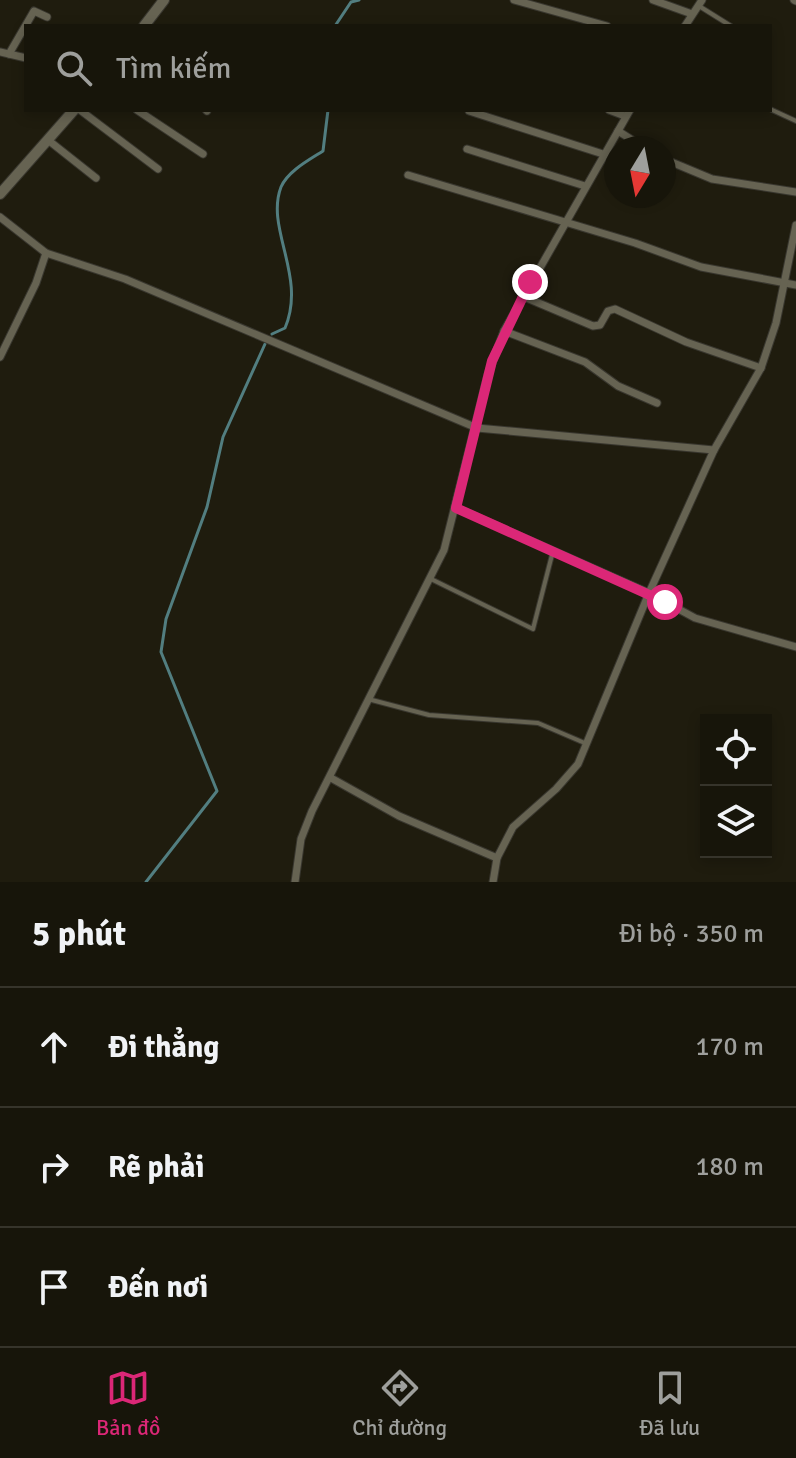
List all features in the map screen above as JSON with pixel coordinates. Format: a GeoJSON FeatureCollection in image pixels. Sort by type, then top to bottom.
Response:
{"type":"FeatureCollection","features":[{"type":"Feature","properties":{"kind":"main road"},"geometry":{"type":"LineString","coordinates":[[146,24],[164,0]]}},
{"type":"Feature","properties":{"kind":"main road"},"geometry":{"type":"LineString","coordinates":[[0,194],[72,112]]}},
{"type":"Feature","properties":{"kind":"street"},"geometry":{"type":"LineString","coordinates":[[514,0],[600,24]]}},
{"type":"Feature","properties":{"kind":"street"},"geometry":{"type":"LineString","coordinates":[[653,0],[692,14]]}},
{"type":"Feature","properties":{"kind":"street"},"geometry":{"type":"LineString","coordinates":[[686,24],[700,3]]}},
{"type":"Feature","properties":{"kind":"street"},"geometry":{"type":"LineString","coordinates":[[25,24],[34,11],[47,17]]}},
{"type":"Feature","properties":{"kind":"street"},"geometry":{"type":"LineString","coordinates":[[24,25],[4,53],[24,58]]}},
{"type":"Feature","properties":{"kind":"street"},"geometry":{"type":"LineString","coordinates":[[83,112],[158,169]]}},
{"type":"Feature","properties":{"kind":"street"},"geometry":{"type":"LineString","coordinates":[[140,112],[203,154]]}},
{"type":"Feature","properties":{"kind":"street"},"geometry":{"type":"LineString","coordinates":[[472,112],[603,154]]}},
{"type":"Feature","properties":{"kind":"street"},"geometry":{"type":"LineString","coordinates":[[295,882],[301,839],[367,698],[444,550],[477,428],[488,374],[504,331],[628,113]]}},
{"type":"Feature","properties":{"kind":"street"},"geometry":{"type":"LineString","coordinates":[[618,131],[626,136]]}},
{"type":"Feature","properties":{"kind":"street"},"geometry":{"type":"LineString","coordinates":[[48,140],[96,178]]}},
{"type":"Feature","properties":{"kind":"street"},"geometry":{"type":"LineString","coordinates":[[467,149],[585,186]]}},
{"type":"Feature","properties":{"kind":"street"},"geometry":{"type":"LineString","coordinates":[[676,165],[698,175],[796,192]]}},
{"type":"Feature","properties":{"kind":"street"},"geometry":{"type":"LineString","coordinates":[[408,175],[701,267],[796,285]]}},
{"type":"Feature","properties":{"kind":"street"},"geometry":{"type":"LineString","coordinates":[[0,217],[46,253],[125,279],[477,428],[714,450]]}},
{"type":"Feature","properties":{"kind":"street"},"geometry":{"type":"LineString","coordinates":[[493,882],[497,858],[515,823],[568,777],[587,744],[649,593],[714,450],[761,368],[776,323],[796,225]]}},
{"type":"Feature","properties":{"kind":"street"},"geometry":{"type":"LineString","coordinates":[[0,357],[36,283],[46,253]]}},
{"type":"Feature","properties":{"kind":"street"},"geometry":{"type":"LineString","coordinates":[[522,296],[596,326],[603,322],[608,311],[615,309],[686,342],[761,368]]}},
{"type":"Feature","properties":{"kind":"street"},"geometry":{"type":"LineString","coordinates":[[504,331],[585,362],[618,386],[657,403]]}},
{"type":"Feature","properties":{"kind":"street"},"geometry":{"type":"LineString","coordinates":[[456,508],[554,549],[707,623],[796,647]]}},
{"type":"Feature","properties":{"kind":"street"},"geometry":{"type":"LineString","coordinates":[[331,778],[390,812],[497,858]]}},
{"type":"Feature","properties":{"kind":"lane"},"geometry":{"type":"LineString","coordinates":[[700,3],[728,24]]}},
{"type":"Feature","properties":{"kind":"lane"},"geometry":{"type":"LineString","coordinates":[[772,110],[796,121]]}},
{"type":"Feature","properties":{"kind":"lane"},"geometry":{"type":"LineString","coordinates":[[429,578],[533,629],[554,549]]}},
{"type":"Feature","properties":{"kind":"lane"},"geometry":{"type":"LineString","coordinates":[[367,698],[429,715],[538,723],[587,744]]}},
{"type":"Feature","properties":{"kind":"waterway"},"geometry":{"type":"LineString","coordinates":[[336,24],[351,2],[359,0]]}},
{"type":"Feature","properties":{"kind":"waterway"},"geometry":{"type":"LineString","coordinates":[[272,334],[285,328],[290,309],[289,272],[278,219],[277,203],[281,187],[294,171],[323,151],[328,112]]}},
{"type":"Feature","properties":{"kind":"waterway"},"geometry":{"type":"LineString","coordinates":[[146,882],[217,791],[161,652],[166,619],[207,507],[223,437],[265,344]]}},
{"type":"Feature","properties":{"kind":"route"},"geometry":{"type":"LineString","coordinates":[[530,282],[492,361],[456,508],[523,535],[665,602]]}}]}
